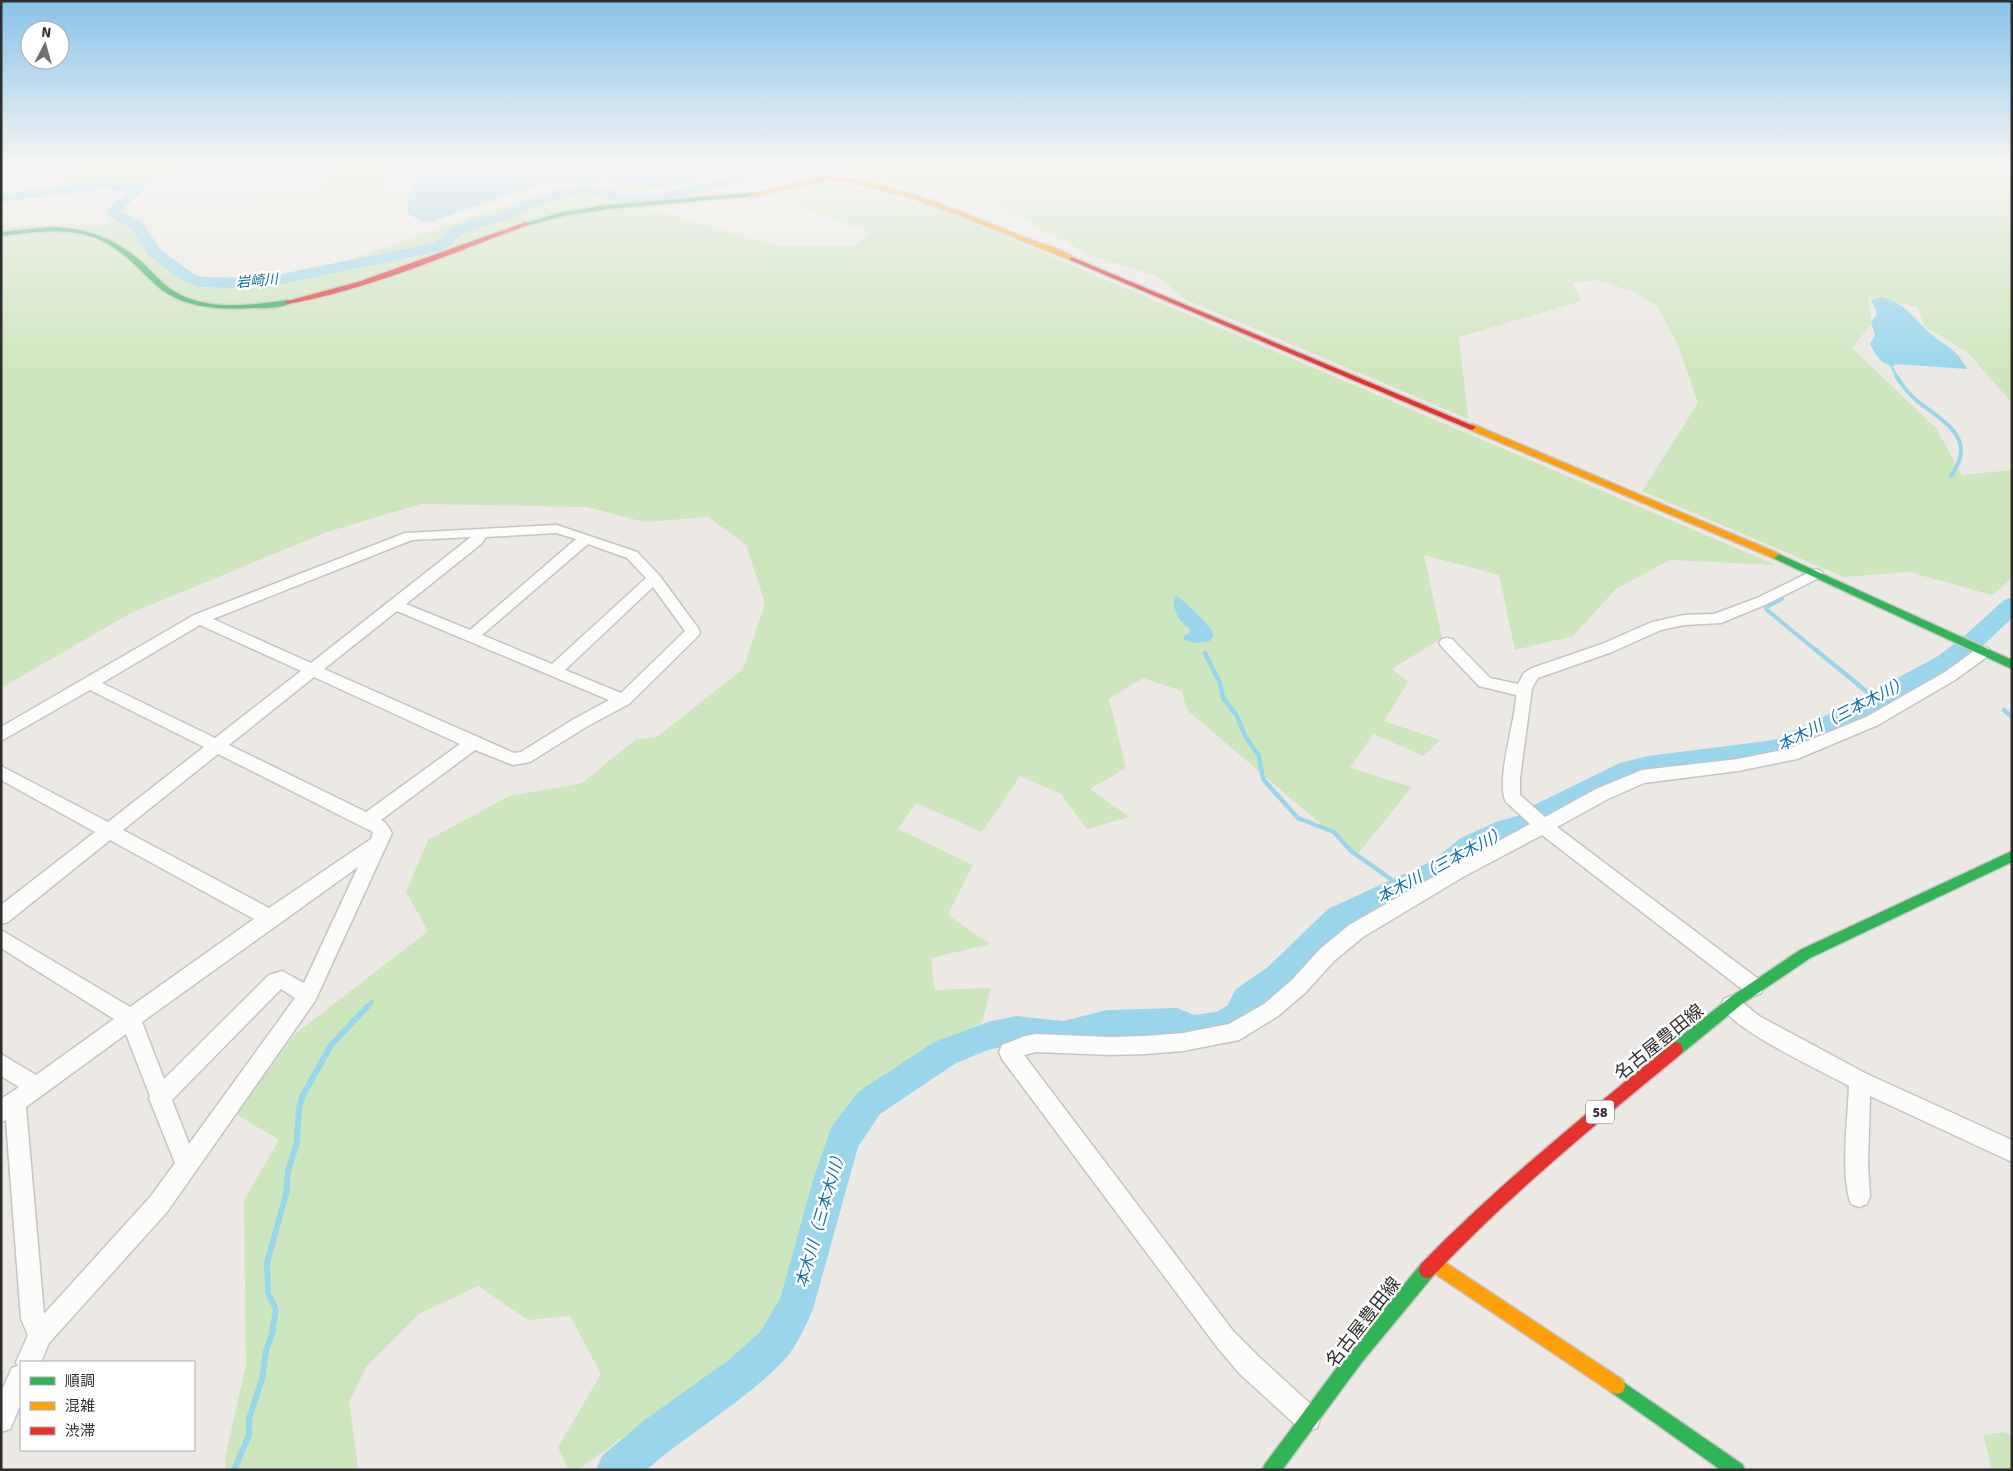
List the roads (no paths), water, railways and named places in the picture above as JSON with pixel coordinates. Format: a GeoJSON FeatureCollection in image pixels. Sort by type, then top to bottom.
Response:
{"type":"FeatureCollection","features":[{"type":"Feature","properties":{"kind":"street"},"geometry":{"type":"LineString","coordinates":[[83,234],[101,238],[116,246],[176,296],[210,304],[265,306],[298,302],[337,293],[498,234]]}},
{"type":"Feature","properties":{"kind":"street"},"geometry":{"type":"LineString","coordinates":[[1011,234],[1558,461],[1816,574],[2012,665]]}},
{"type":"Feature","properties":{"kind":"street"},"geometry":{"type":"LineString","coordinates":[[1,735],[199,620],[410,536],[557,529],[586,538],[632,554],[654,578],[693,632],[623,700],[580,723],[524,758],[504,756],[473,743],[199,620]]}},
{"type":"Feature","properties":{"kind":"street"},"geometry":{"type":"LineString","coordinates":[[1,916],[396,605],[476,541],[482,532]]}},
{"type":"Feature","properties":{"kind":"street"},"geometry":{"type":"LineString","coordinates":[[472,636],[586,538]]}},
{"type":"Feature","properties":{"kind":"street"},"geometry":{"type":"LineString","coordinates":[[1754,987],[1542,825],[1512,797],[1512,778],[1524,701],[1523,690],[1529,676],[1536,672],[1607,648],[1657,626],[1684,620],[1716,619],[1762,601],[1816,574]]}},
{"type":"Feature","properties":{"kind":"street"},"geometry":{"type":"LineString","coordinates":[[554,671],[654,578]]}},
{"type":"Feature","properties":{"kind":"street"},"geometry":{"type":"LineString","coordinates":[[396,605],[623,700]]}},
{"type":"Feature","properties":{"kind":"street"},"geometry":{"type":"LineString","coordinates":[[1447,643],[1485,682],[1523,690]]}},
{"type":"Feature","properties":{"kind":"street"},"geometry":{"type":"LineString","coordinates":[[1308,1419],[1249,1365],[1225,1339],[1009,1052],[1024,1045],[1145,1045],[1183,1042],[1232,1033],[1271,1010],[1299,986],[1327,955],[1356,931],[1542,825],[1602,794],[1642,777],[1791,755],[1872,721],[1950,676],[1982,651]]}},
{"type":"Feature","properties":{"kind":"street"},"geometry":{"type":"LineString","coordinates":[[28,1361],[41,1335],[159,1204],[308,995],[383,833],[379,827],[89,683]]}},
{"type":"Feature","properties":{"kind":"street"},"geometry":{"type":"LineString","coordinates":[[367,821],[473,743]]}},
{"type":"Feature","properties":{"kind":"street"},"geometry":{"type":"LineString","coordinates":[[1,772],[270,918]]}},
{"type":"Feature","properties":{"kind":"street"},"geometry":{"type":"LineString","coordinates":[[41,1335],[34,1319],[8,1107],[270,918],[376,845]]}},
{"type":"Feature","properties":{"kind":"street","name":"名古屋豊田線"},"geometry":{"type":"LineString","coordinates":[[1271,1470],[1308,1419],[1393,1311],[1434,1263],[1498,1198],[1731,1005],[1777,970],[1805,954],[2012,856]]}},
{"type":"Feature","properties":{"kind":"street"},"geometry":{"type":"LineString","coordinates":[[1,938],[130,1018],[159,1098],[187,1166]]}},
{"type":"Feature","properties":{"kind":"street"},"geometry":{"type":"LineString","coordinates":[[159,1098],[276,981],[282,980],[308,995]]}},
{"type":"Feature","properties":{"kind":"street"},"geometry":{"type":"LineString","coordinates":[[1731,1005],[1752,1023],[1860,1081],[2012,1151]]}},
{"type":"Feature","properties":{"kind":"street"},"geometry":{"type":"LineString","coordinates":[[1,1064],[37,1087]]}},
{"type":"Feature","properties":{"kind":"street"},"geometry":{"type":"LineString","coordinates":[[1860,1081],[1857,1156],[1860,1196]]}},
{"type":"Feature","properties":{"kind":"street"},"geometry":{"type":"LineString","coordinates":[[1434,1263],[1564,1349],[1736,1470]]}},
{"type":"Feature","properties":{"kind":"street"},"geometry":{"type":"LineString","coordinates":[[1,1420],[20,1379]]}},
{"type":"Feature","properties":{"kind":"water"},"geometry":{"type":"Polygon","coordinates":[[[1882,297],[1905,308],[1931,334],[1955,352],[1967,369],[1895,364],[1895,366],[1882,362],[1870,344],[1875,335],[1871,322],[1877,314],[1871,300],[1882,297]]]}},
{"type":"Feature","properties":{"kind":"water"},"geometry":{"type":"Polygon","coordinates":[[[1176,596],[1208,625],[1213,634],[1210,641],[1195,643],[1184,640],[1184,636],[1189,633],[1190,629],[1180,620],[1176,613],[1174,600],[1176,596]]]}},
{"type":"Feature","properties":{"kind":"waterway","name":"岩崎川"},"geometry":{"type":"LineString","coordinates":[[143,234],[155,253],[189,278],[200,282],[251,283],[281,279],[435,248],[447,241],[452,234]]}},
{"type":"Feature","properties":{"kind":"waterway"},"geometry":{"type":"LineString","coordinates":[[1889,362],[1897,377]]}},
{"type":"Feature","properties":{"kind":"waterway"},"geometry":{"type":"LineString","coordinates":[[1896,376],[1913,397],[1951,428],[1956,435],[1960,443],[1961,454],[1951,476]]}},
{"type":"Feature","properties":{"kind":"waterway"},"geometry":{"type":"LineString","coordinates":[[1782,599],[1766,607],[1767,610],[1818,652]]}},
{"type":"Feature","properties":{"kind":"waterway","name":"本木川（三本木川）"},"geometry":{"type":"LineString","coordinates":[[616,1470],[656,1436],[743,1372],[773,1345],[795,1309],[804,1282],[831,1177],[844,1138],[869,1103],[945,1052],[988,1036],[1016,1030],[1063,1035],[1107,1024],[1177,1022],[1192,1030],[1221,1026],[1238,1016],[1247,999],[1278,976],[1338,918],[1442,869],[1471,846],[1505,830],[1525,824],[1543,812],[1620,773],[1648,766],[1743,752],[1778,749],[1859,710],[1946,662],[1969,645],[2012,605]]}},
{"type":"Feature","properties":{"kind":"waterway"},"geometry":{"type":"LineString","coordinates":[[1816,650],[1877,700]]}},
{"type":"Feature","properties":{"kind":"waterway"},"geometry":{"type":"LineString","coordinates":[[1205,653],[1220,683],[1223,698],[1237,716],[1245,736],[1259,756],[1263,779],[1298,818],[1334,832],[1351,851],[1402,887]]}},
{"type":"Feature","properties":{"kind":"waterway"},"geometry":{"type":"LineString","coordinates":[[2004,710],[2012,717]]}},
{"type":"Feature","properties":{"kind":"waterway"},"geometry":{"type":"LineString","coordinates":[[367,1007],[372,1002]]}},
{"type":"Feature","properties":{"kind":"waterway"},"geometry":{"type":"LineString","coordinates":[[234,1470],[249,1435],[249,1419],[262,1379],[266,1351],[272,1334],[276,1309],[268,1293],[267,1263],[286,1194],[288,1171],[297,1142],[299,1109],[302,1097],[331,1045],[367,1007]]}}]}
